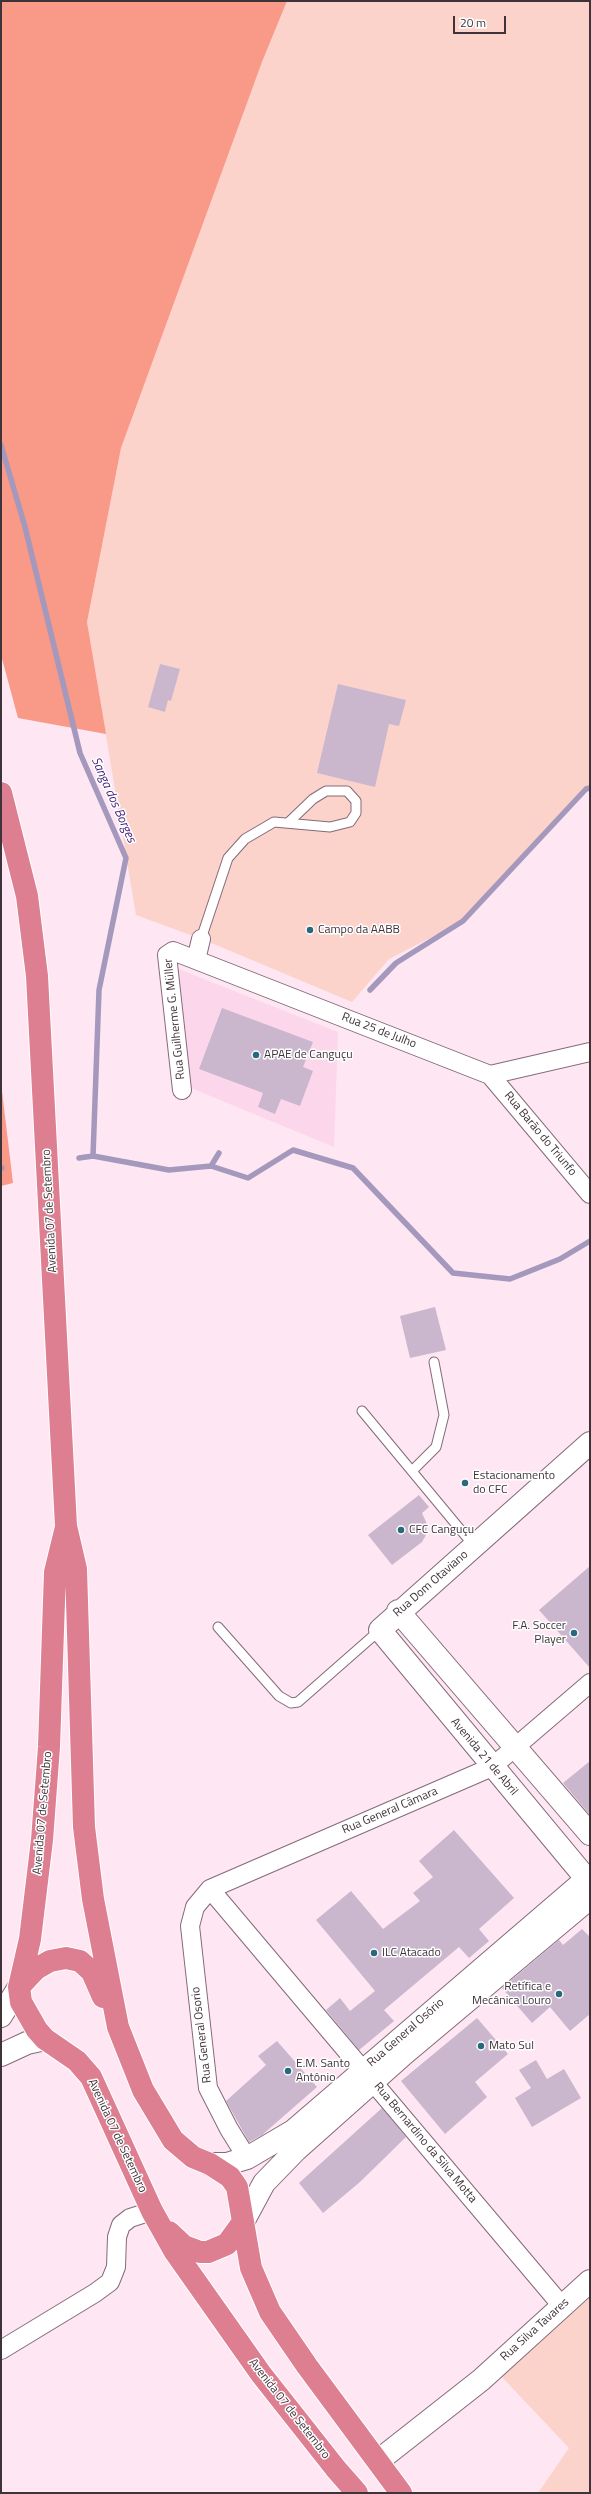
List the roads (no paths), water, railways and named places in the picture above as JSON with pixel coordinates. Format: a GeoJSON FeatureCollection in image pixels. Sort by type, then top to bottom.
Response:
{"type":"FeatureCollection","features":[{"type":"Feature","properties":{"kind":"highway","name":"Avenida 07 de Setembro"},"geometry":{"type":"LineString","coordinates":[[1,793],[27,896],[37,976],[66,1526],[76,1569],[84,1827],[93,1899],[118,2027],[144,2090],[157,2116],[183,2150],[210,2164],[230,2177],[237,2188],[251,2268],[270,2312],[307,2366],[401,2493]]}},
{"type":"Feature","properties":{"kind":"highway","name":"Avenida 07 de Setembro"},"geometry":{"type":"LineString","coordinates":[[66,1526],[55,1572],[49,1747],[42,1840],[30,1939],[19,1987],[21,2002],[29,2018],[45,2039],[77,2061],[91,2077],[152,2211],[175,2252],[261,2374],[336,2469],[357,2493]]}},
{"type":"Feature","properties":{"kind":"highway"},"geometry":{"type":"LineString","coordinates":[[19,1987],[36,1969],[50,1961],[66,1958],[80,1961],[92,1972],[118,2027]]}},
{"type":"Feature","properties":{"kind":"highway"},"geometry":{"type":"LineString","coordinates":[[152,2211],[173,2238],[184,2246],[200,2252],[208,2252],[227,2244],[243,2222]]}},
{"type":"Feature","properties":{"kind":"street"},"geometry":{"type":"LineString","coordinates":[[196,960],[201,939]]}},
{"type":"Feature","properties":{"kind":"street","name":"Rua 25 de Julho"},"geometry":{"type":"LineString","coordinates":[[173,951],[490,1075]]}},
{"type":"Feature","properties":{"kind":"street","name":"Rua Guilherme G. Müller"},"geometry":{"type":"LineString","coordinates":[[173,951],[167,955],[182,1090]]}},
{"type":"Feature","properties":{"kind":"street"},"geometry":{"type":"LineString","coordinates":[[490,1075],[590,1052]]}},
{"type":"Feature","properties":{"kind":"street","name":"Rua Barão do Triunfo"},"geometry":{"type":"LineString","coordinates":[[490,1075],[590,1194]]}},
{"type":"Feature","properties":{"kind":"street","name":"Rua Dom Otaviano"},"geometry":{"type":"LineString","coordinates":[[380,1630],[398,1611],[590,1443]]}},
{"type":"Feature","properties":{"kind":"street"},"geometry":{"type":"LineString","coordinates":[[398,1611],[590,1834]]}},
{"type":"Feature","properties":{"kind":"street","name":"Avenida 21 de Abril"},"geometry":{"type":"LineString","coordinates":[[380,1630],[589,1884]]}},
{"type":"Feature","properties":{"kind":"street","name":"Rua General Câmara"},"geometry":{"type":"LineString","coordinates":[[190,1926],[195,1907],[210,1889],[492,1767],[590,1684]]}},
{"type":"Feature","properties":{"kind":"street","name":"Rua General Osório"},"geometry":{"type":"LineString","coordinates":[[243,2222],[264,2183],[369,2076],[589,1884]]}},
{"type":"Feature","properties":{"kind":"street","name":"Rua Bernardino da Silva Motta"},"geometry":{"type":"LineString","coordinates":[[210,1889],[562,2306]]}},
{"type":"Feature","properties":{"kind":"street","name":"Rua General Osorio"},"geometry":{"type":"LineString","coordinates":[[190,1926],[208,2088],[229,2129],[247,2158]]}},
{"type":"Feature","properties":{"kind":"street"},"geometry":{"type":"LineString","coordinates":[[1,2016],[19,1987]]}},
{"type":"Feature","properties":{"kind":"street"},"geometry":{"type":"LineString","coordinates":[[1,2055],[27,2043],[45,2039]]}},
{"type":"Feature","properties":{"kind":"street","name":"Rua General Osório"},"geometry":{"type":"LineString","coordinates":[[210,2164],[227,2164],[247,2158],[293,2131],[369,2076]]}},
{"type":"Feature","properties":{"kind":"street"},"geometry":{"type":"LineString","coordinates":[[1,2350],[110,2282],[116,2267],[117,2237],[121,2225],[130,2218],[152,2211]]}},
{"type":"Feature","properties":{"kind":"street","name":"Rua Silva Tavares"},"geometry":{"type":"LineString","coordinates":[[378,2461],[481,2380],[590,2281]]}},
{"type":"Feature","properties":{"kind":"lane"},"geometry":{"type":"LineString","coordinates":[[201,939],[214,893],[228,858],[245,839],[274,822],[289,822],[330,827],[350,822],[356,813],[356,801],[347,791],[326,791],[313,799],[289,822]]}},
{"type":"Feature","properties":{"kind":"lane"},"geometry":{"type":"LineString","coordinates":[[412,1471],[436,1447],[444,1415],[434,1362]]}},
{"type":"Feature","properties":{"kind":"lane"},"geometry":{"type":"LineString","coordinates":[[362,1411],[474,1546]]}},
{"type":"Feature","properties":{"kind":"lane"},"geometry":{"type":"LineString","coordinates":[[218,1627],[279,1696],[291,1703],[298,1702],[380,1630]]}},
{"type":"Feature","properties":{"kind":"waterway","name":"Sanga dos Borges"},"geometry":{"type":"LineString","coordinates":[[1,445],[25,527],[80,753],[126,858],[99,990],[93,1156],[79,1158]]}},
{"type":"Feature","properties":{"kind":"waterway"},"geometry":{"type":"LineString","coordinates":[[370,990],[396,963],[463,921],[586,789],[590,788]]}},
{"type":"Feature","properties":{"kind":"waterway"},"geometry":{"type":"LineString","coordinates":[[211,1166],[248,1178],[293,1150],[353,1168],[453,1273],[510,1279],[560,1259],[590,1241]]}},
{"type":"Feature","properties":{"kind":"waterway"},"geometry":{"type":"LineString","coordinates":[[93,1156],[169,1170],[211,1166],[219,1153]]}},
{"type":"Feature","properties":{"kind":"place","name":"Campo da AABB"},"geometry":{"type":"Point","coordinates":[310,930]}},
{"type":"Feature","properties":{"kind":"place","name":"APAE de Canguçu"},"geometry":{"type":"Point","coordinates":[256,1055]}},
{"type":"Feature","properties":{"kind":"place","name":"Estacionamento do CFC"},"geometry":{"type":"Point","coordinates":[465,1483]}},
{"type":"Feature","properties":{"kind":"place","name":"CFC Canguçu"},"geometry":{"type":"Point","coordinates":[401,1530]}},
{"type":"Feature","properties":{"kind":"place","name":"F.A. Soccer Player"},"geometry":{"type":"Point","coordinates":[574,1633]}},
{"type":"Feature","properties":{"kind":"place","name":"ILC Atacado"},"geometry":{"type":"Point","coordinates":[374,1953]}},
{"type":"Feature","properties":{"kind":"place","name":"Retífica e Mecânica Louro"},"geometry":{"type":"Point","coordinates":[559,1994]}},
{"type":"Feature","properties":{"kind":"place","name":"Mato Sul"},"geometry":{"type":"Point","coordinates":[481,2046]}},
{"type":"Feature","properties":{"kind":"place","name":"E.M. Santo Antônio"},"geometry":{"type":"Point","coordinates":[288,2071]}}]}
